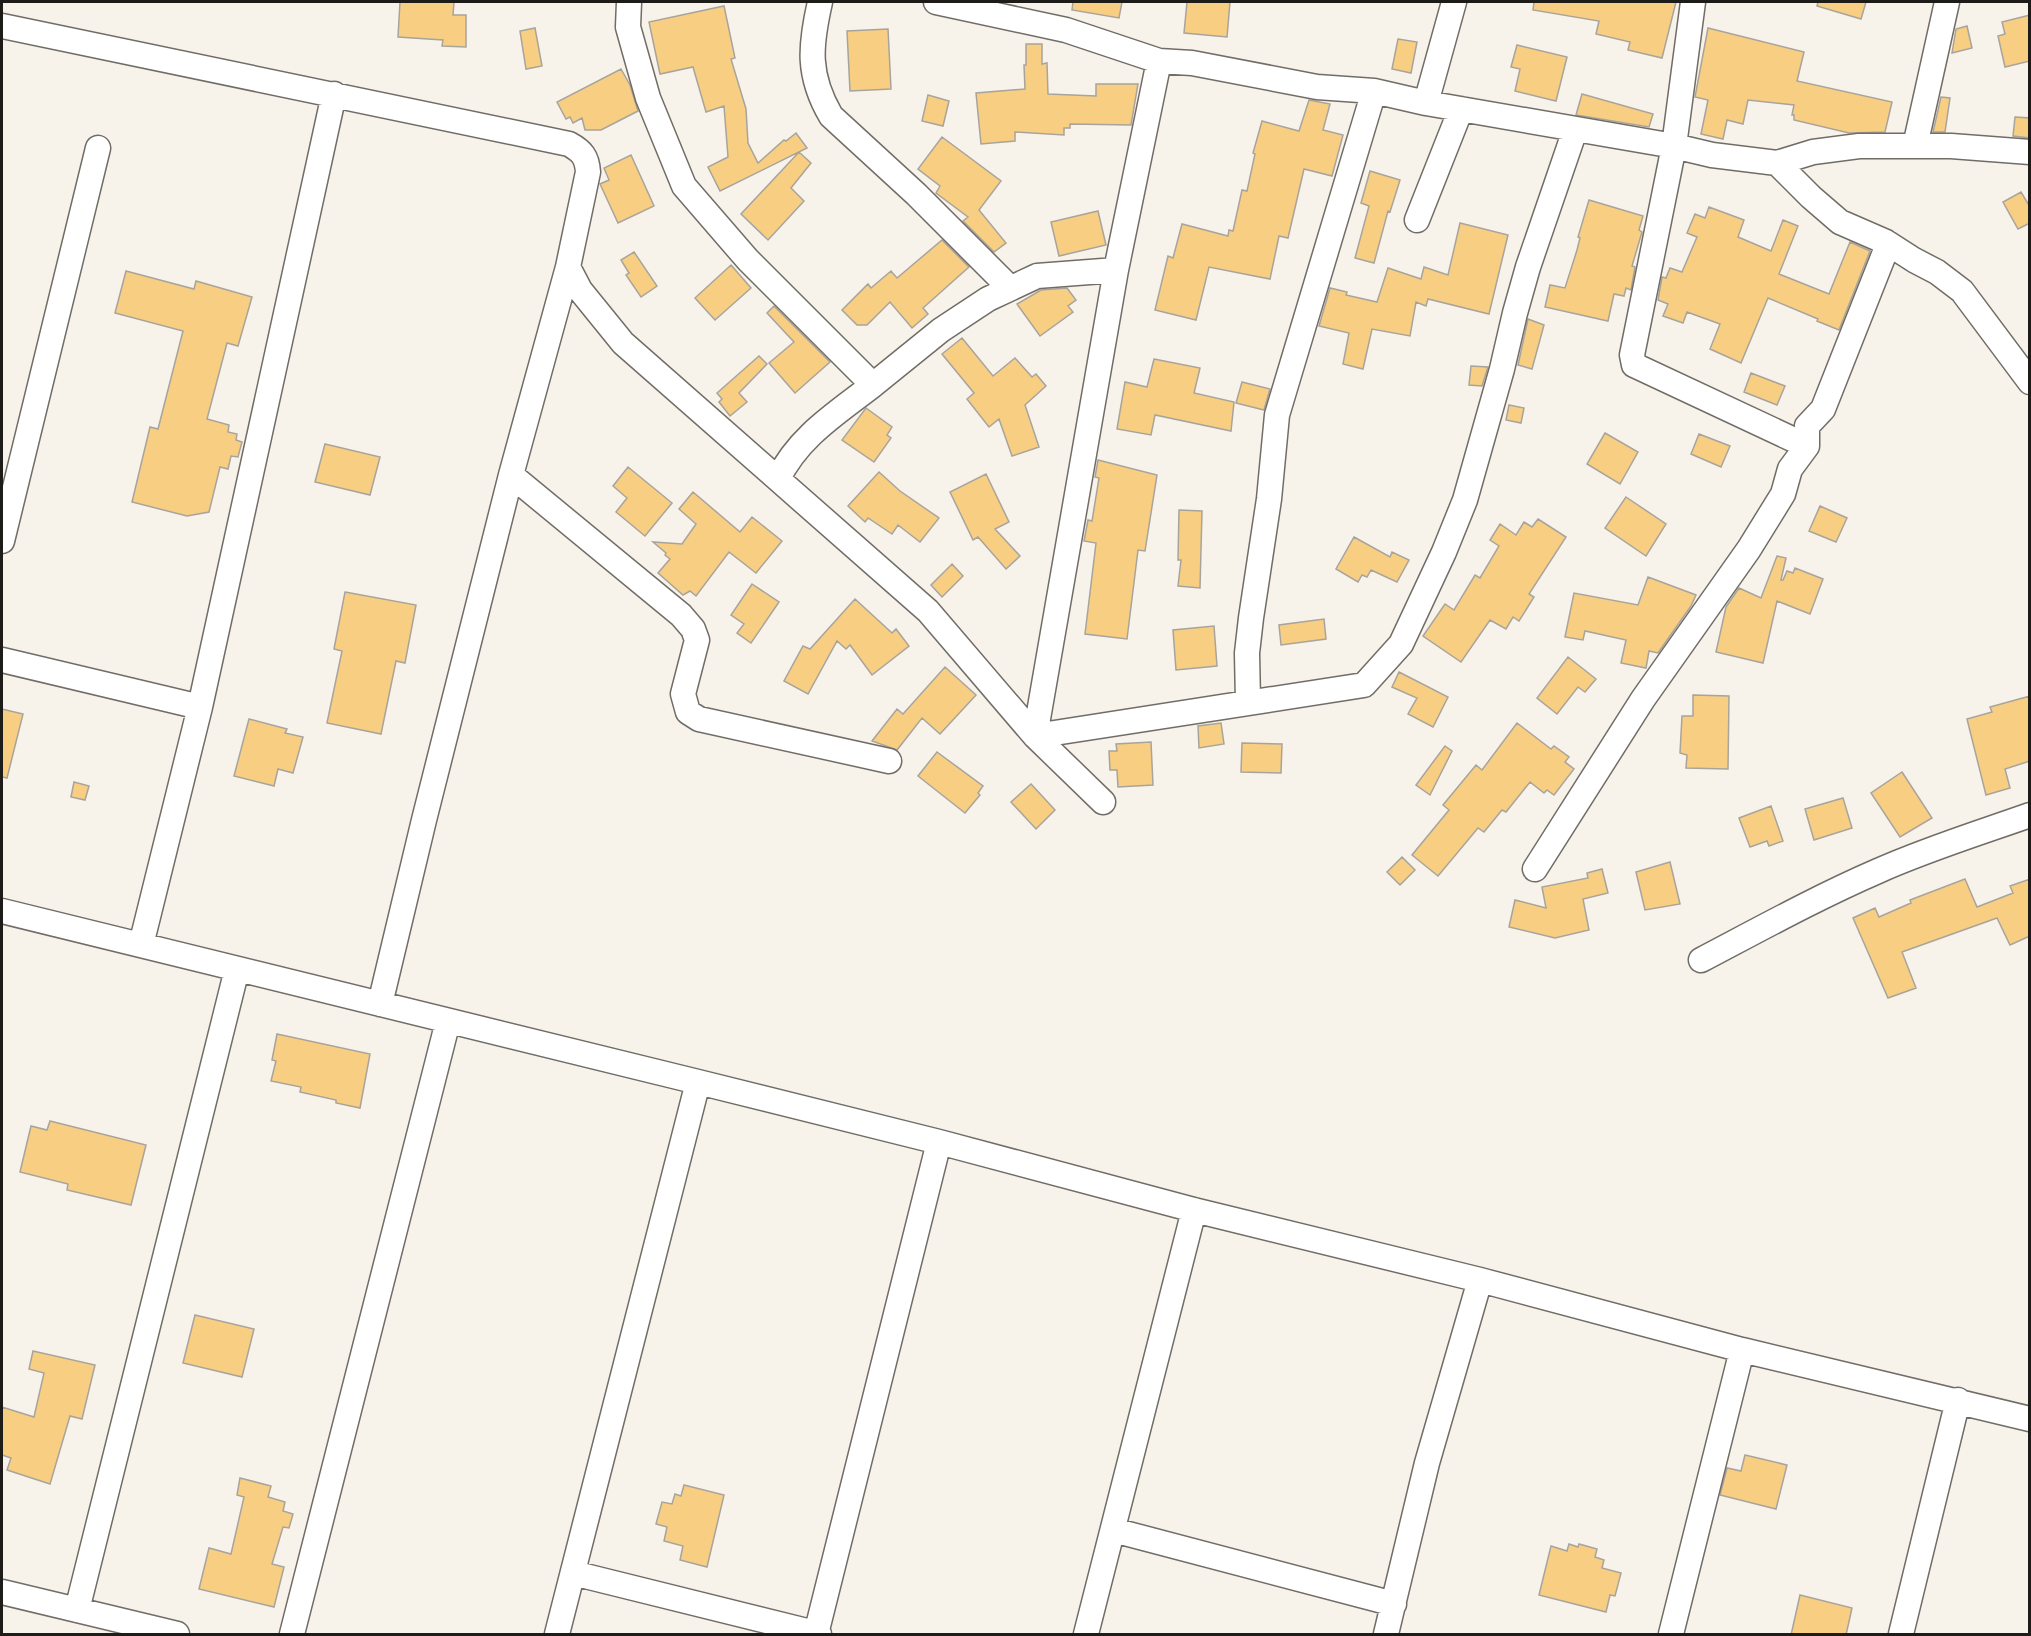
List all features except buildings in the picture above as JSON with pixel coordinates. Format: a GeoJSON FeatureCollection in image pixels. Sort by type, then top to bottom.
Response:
{"type":"FeatureCollection","features":[{"type":"Feature","properties":{"kind":"street"},"geometry":{"type":"LineString","coordinates":[[629,2],[628,27],[648,98],[684,186],[748,260],[873,385]]}},
{"type":"Feature","properties":{"kind":"street"},"geometry":{"type":"LineString","coordinates":[[820,2],[812,36],[811,59],[823,103],[831,116],[916,194],[1010,288]]}},
{"type":"Feature","properties":{"kind":"street"},"geometry":{"type":"LineString","coordinates":[[936,2],[1066,30],[1159,61],[1192,63],[1317,87],[1374,91],[1425,103],[1674,146],[1712,155],[1777,163],[1813,152],[1859,146],[1951,146],[2030,152]]}},
{"type":"Feature","properties":{"kind":"street"},"geometry":{"type":"LineString","coordinates":[[1425,103],[1454,2]]}},
{"type":"Feature","properties":{"kind":"street"},"geometry":{"type":"LineString","coordinates":[[1693,2],[1674,146],[1632,355],[1634,365],[1808,446]]}},
{"type":"Feature","properties":{"kind":"street"},"geometry":{"type":"LineString","coordinates":[[1915,146],[1947,2]]}},
{"type":"Feature","properties":{"kind":"street"},"geometry":{"type":"LineString","coordinates":[[2,26],[569,144],[579,149],[587,159],[588,172],[568,267],[511,475],[380,1004]]}},
{"type":"Feature","properties":{"kind":"street"},"geometry":{"type":"LineString","coordinates":[[1035,736],[1116,270],[1159,61]]}},
{"type":"Feature","properties":{"kind":"street"},"geometry":{"type":"LineString","coordinates":[[1248,702],[1247,653],[1269,499],[1277,415],[1374,91]]}},
{"type":"Feature","properties":{"kind":"street"},"geometry":{"type":"LineString","coordinates":[[141,945],[200,707],[334,94]]}},
{"type":"Feature","properties":{"kind":"street"},"geometry":{"type":"LineString","coordinates":[[1417,220],[1461,109]]}},
{"type":"Feature","properties":{"kind":"street"},"geometry":{"type":"LineString","coordinates":[[1035,736],[1364,685],[1401,644],[1444,552],[1465,500],[1528,267],[1575,130]]}},
{"type":"Feature","properties":{"kind":"street"},"geometry":{"type":"LineString","coordinates":[[2,541],[98,148]]}},
{"type":"Feature","properties":{"kind":"street"},"geometry":{"type":"LineString","coordinates":[[1777,163],[1810,197],[1840,222],[1887,242],[1937,272],[1962,291],[2030,382]]}},
{"type":"Feature","properties":{"kind":"street"},"geometry":{"type":"LineString","coordinates":[[1535,869],[1643,699],[1749,549],[1783,494],[1790,469],[1808,446],[1807,426],[1823,409],[1887,242]]}},
{"type":"Feature","properties":{"kind":"street"},"geometry":{"type":"LineString","coordinates":[[568,267],[580,290],[623,343],[928,611],[1035,736],[1103,802]]}},
{"type":"Feature","properties":{"kind":"street"},"geometry":{"type":"LineString","coordinates":[[778,479],[785,464],[805,439],[941,330],[988,299],[1037,276],[1116,270]]}},
{"type":"Feature","properties":{"kind":"street"},"geometry":{"type":"LineString","coordinates":[[511,475],[681,615],[693,628],[697,640],[683,694],[688,712],[699,719],[889,761]]}},
{"type":"Feature","properties":{"kind":"street"},"geometry":{"type":"LineString","coordinates":[[2,660],[200,707]]}},
{"type":"Feature","properties":{"kind":"street"},"geometry":{"type":"LineString","coordinates":[[1701,960],[1811,902],[1880,870],[2030,815]]}},
{"type":"Feature","properties":{"kind":"street"},"geometry":{"type":"LineString","coordinates":[[2,911],[939,1142],[1194,1210],[1480,1280],[1742,1350],[2030,1419]]}},
{"type":"Feature","properties":{"kind":"street"},"geometry":{"type":"LineString","coordinates":[[77,1610],[237,969]]}},
{"type":"Feature","properties":{"kind":"street"},"geometry":{"type":"LineString","coordinates":[[292,1635],[448,1021]]}},
{"type":"Feature","properties":{"kind":"street"},"geometry":{"type":"LineString","coordinates":[[557,1635],[698,1082]]}},
{"type":"Feature","properties":{"kind":"street"},"geometry":{"type":"LineString","coordinates":[[573,1573],[817,1634],[939,1142]]}},
{"type":"Feature","properties":{"kind":"street"},"geometry":{"type":"LineString","coordinates":[[1086,1635],[1194,1210]]}},
{"type":"Feature","properties":{"kind":"street"},"geometry":{"type":"LineString","coordinates":[[1386,1635],[1427,1463],[1480,1280]]}},
{"type":"Feature","properties":{"kind":"street"},"geometry":{"type":"LineString","coordinates":[[1671,1635],[1742,1350]]}},
{"type":"Feature","properties":{"kind":"street"},"geometry":{"type":"LineString","coordinates":[[1901,1635],[1958,1401]]}},
{"type":"Feature","properties":{"kind":"street"},"geometry":{"type":"LineString","coordinates":[[1113,1530],[1394,1604]]}},
{"type":"Feature","properties":{"kind":"street"},"geometry":{"type":"LineString","coordinates":[[2,1592],[177,1635]]}}]}
